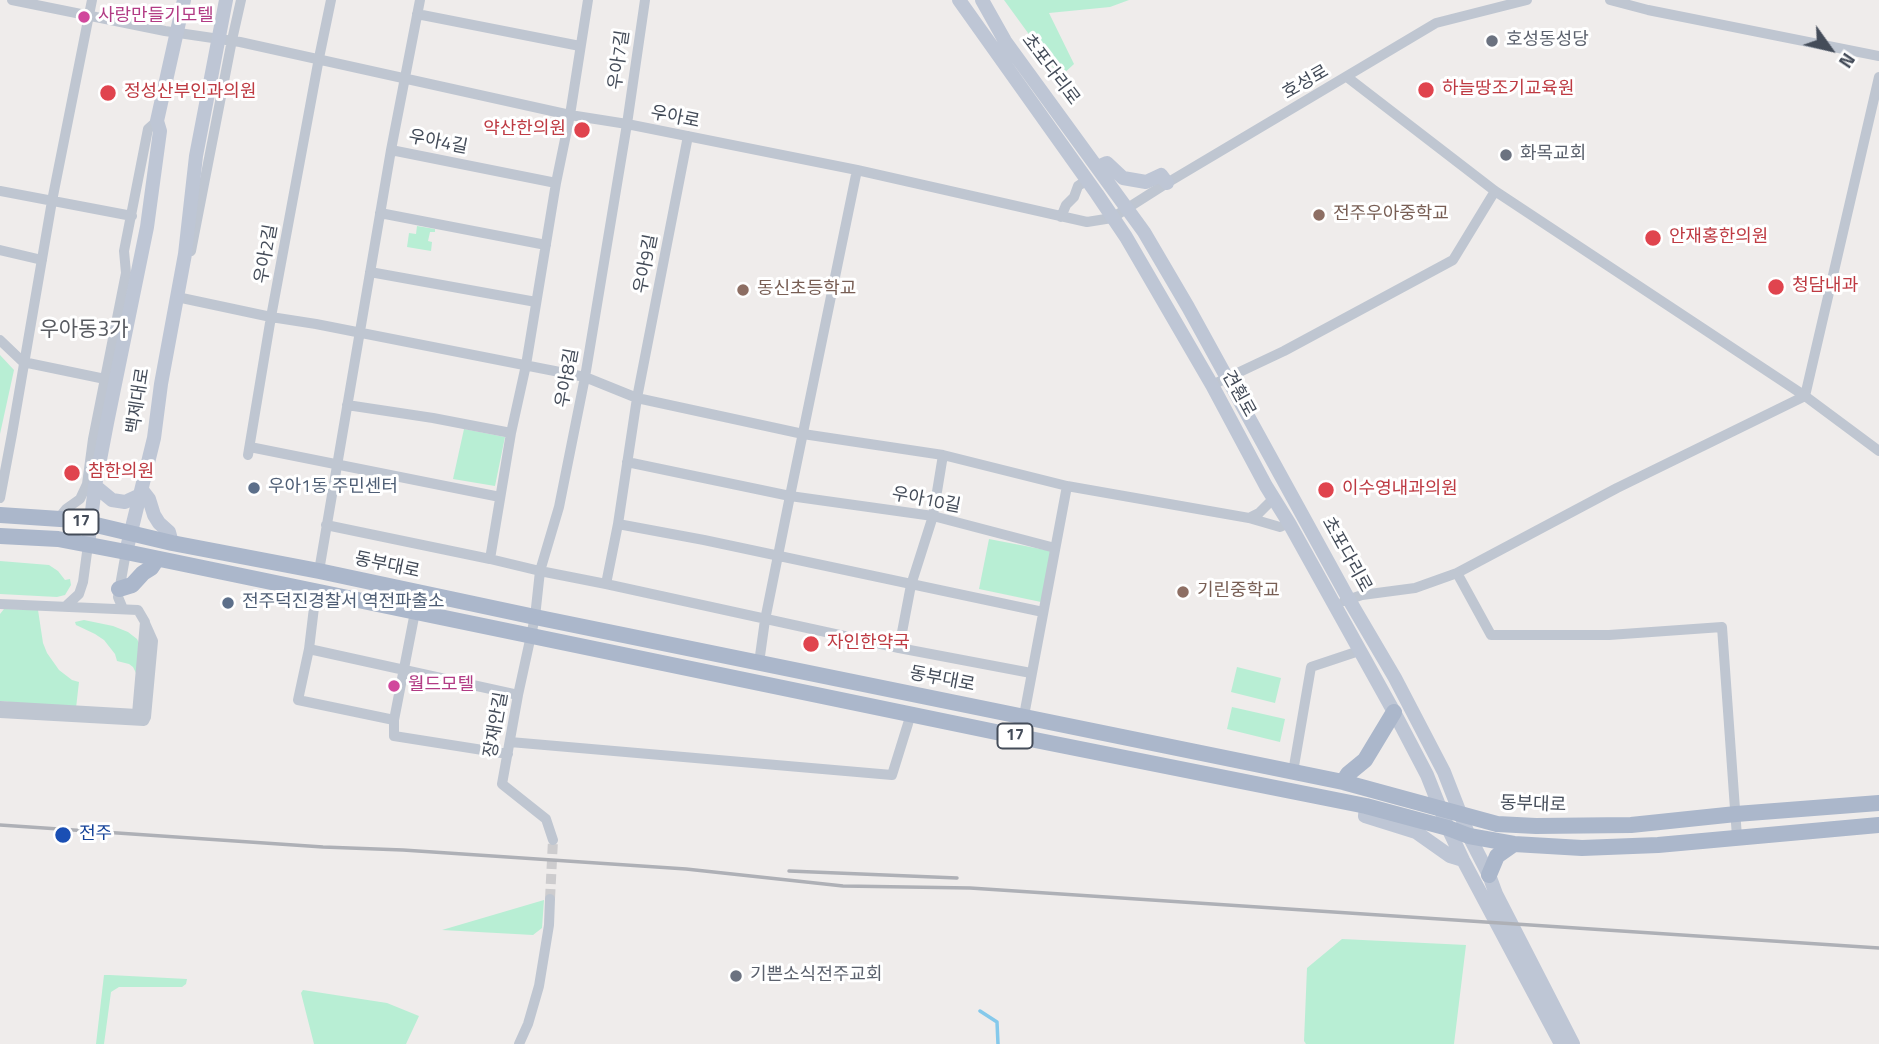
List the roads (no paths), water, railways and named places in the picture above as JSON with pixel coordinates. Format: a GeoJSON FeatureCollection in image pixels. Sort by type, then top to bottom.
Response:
{"type":"FeatureCollection","features":[{"type":"Feature","properties":{"kind":"main road","name":"동부대로"},"geometry":{"type":"LineString","coordinates":[[0,515],[90,524],[1024,716],[1343,782],[1497,824],[1632,825],[1879,803]]}},
{"type":"Feature","properties":{"kind":"main road","name":"17"},"geometry":{"type":"LineString","coordinates":[[0,536],[50,538],[126,552],[1366,806],[1469,836],[1514,844],[1595,847],[1658,845],[1879,825]]}},
{"type":"Feature","properties":{"kind":"main road"},"geometry":{"type":"LineString","coordinates":[[119,589],[132,585],[157,559]]}},
{"type":"Feature","properties":{"kind":"main road"},"geometry":{"type":"LineString","coordinates":[[1343,782],[1348,774],[1365,760],[1394,712]]}},
{"type":"Feature","properties":{"kind":"main road"},"geometry":{"type":"LineString","coordinates":[[1489,875],[1497,856],[1514,844]]}},
{"type":"Feature","properties":{"kind":"street","name":"우아로"},"geometry":{"type":"LineString","coordinates":[[12,0],[46,4],[177,33],[225,39],[319,58],[570,115],[857,170],[1061,217],[1087,222],[1112,218]]}},
{"type":"Feature","properties":{"kind":"street"},"geometry":{"type":"LineString","coordinates":[[0,498],[52,201],[92,0]]}},
{"type":"Feature","properties":{"kind":"street","name":"백제대로"},"geometry":{"type":"LineString","coordinates":[[88,545],[107,422],[147,227],[160,131],[157,121],[184,0]]}},
{"type":"Feature","properties":{"kind":"street","name":"백제대로"},"geometry":{"type":"LineString","coordinates":[[225,39],[226,0]]}},
{"type":"Feature","properties":{"kind":"street","name":"백제대로"},"geometry":{"type":"LineString","coordinates":[[126,552],[154,438],[185,254],[196,156],[225,39],[241,0]]}},
{"type":"Feature","properties":{"kind":"street","name":"우아2길"},"geometry":{"type":"LineString","coordinates":[[331,0],[271,317],[249,451],[337,465]]}},
{"type":"Feature","properties":{"kind":"street","name":"우아4길"},"geometry":{"type":"LineString","coordinates":[[319,571],[390,150],[420,0]]}},
{"type":"Feature","properties":{"kind":"street"},"geometry":{"type":"LineString","coordinates":[[490,559],[570,115],[588,0]]}},
{"type":"Feature","properties":{"kind":"street","name":"우아7길"},"geometry":{"type":"LineString","coordinates":[[627,124],[645,0]]}},
{"type":"Feature","properties":{"kind":"street","name":"견훤로"},"geometry":{"type":"LineString","coordinates":[[959,0],[1126,237],[1212,385],[1394,712],[1427,775],[1448,828]]}},
{"type":"Feature","properties":{"kind":"street","name":"초포다리로"},"geometry":{"type":"LineString","coordinates":[[982,0],[1005,41],[1144,232],[1188,307],[1438,760],[1496,894],[1573,1044]]}},
{"type":"Feature","properties":{"kind":"street","name":"호성로"},"geometry":{"type":"LineString","coordinates":[[1112,218],[1436,23],[1527,0]]}},
{"type":"Feature","properties":{"kind":"street"},"geometry":{"type":"LineString","coordinates":[[1610,0],[1879,56]]}},
{"type":"Feature","properties":{"kind":"street"},"geometry":{"type":"LineString","coordinates":[[417,14],[580,46]]}},
{"type":"Feature","properties":{"kind":"street"},"geometry":{"type":"LineString","coordinates":[[1347,77],[1495,191],[1805,396],[1879,451]]}},
{"type":"Feature","properties":{"kind":"street"},"geometry":{"type":"LineString","coordinates":[[1805,396],[1879,77]]}},
{"type":"Feature","properties":{"kind":"street"},"geometry":{"type":"LineString","coordinates":[[119,309],[133,293],[126,273],[124,251],[148,129],[157,121]]}},
{"type":"Feature","properties":{"kind":"street","name":"우아8길"},"geometry":{"type":"LineString","coordinates":[[531,635],[540,571],[559,507],[584,377],[627,124]]}},
{"type":"Feature","properties":{"kind":"street","name":"우아9길"},"geometry":{"type":"LineString","coordinates":[[606,584],[637,398],[688,136]]}},
{"type":"Feature","properties":{"kind":"street","name":"우아4길"},"geometry":{"type":"LineString","coordinates":[[390,150],[556,183]]}},
{"type":"Feature","properties":{"kind":"street"},"geometry":{"type":"LineString","coordinates":[[1098,167],[1107,163],[1123,178],[1146,182],[1161,174],[1167,183]]}},
{"type":"Feature","properties":{"kind":"street"},"geometry":{"type":"LineString","coordinates":[[759,663],[765,620],[857,170]]}},
{"type":"Feature","properties":{"kind":"street"},"geometry":{"type":"LineString","coordinates":[[1061,217],[1078,186],[1087,180]]}},
{"type":"Feature","properties":{"kind":"street"},"geometry":{"type":"LineString","coordinates":[[0,191],[132,216]]}},
{"type":"Feature","properties":{"kind":"street"},"geometry":{"type":"LineString","coordinates":[[1212,385],[1284,351],[1453,261],[1495,191]]}},
{"type":"Feature","properties":{"kind":"street"},"geometry":{"type":"LineString","coordinates":[[380,212],[546,245]]}},
{"type":"Feature","properties":{"kind":"street"},"geometry":{"type":"LineString","coordinates":[[0,250],[42,260]]}},
{"type":"Feature","properties":{"kind":"street"},"geometry":{"type":"LineString","coordinates":[[370,272],[536,302]]}},
{"type":"Feature","properties":{"kind":"street"},"geometry":{"type":"LineString","coordinates":[[58,519],[80,499],[87,484],[93,439],[126,273]]}},
{"type":"Feature","properties":{"kind":"street"},"geometry":{"type":"LineString","coordinates":[[177,297],[584,377],[637,398],[803,434],[943,455],[1067,486],[1249,518],[1280,527],[1289,523]]}},
{"type":"Feature","properties":{"kind":"street"},"geometry":{"type":"LineString","coordinates":[[0,340],[23,362],[105,379]]}},
{"type":"Feature","properties":{"kind":"street"},"geometry":{"type":"LineString","coordinates":[[1335,606],[1348,598],[1415,588],[1457,573],[1617,488],[1805,396]]}},
{"type":"Feature","properties":{"kind":"street"},"geometry":{"type":"LineString","coordinates":[[100,403],[107,422]]}},
{"type":"Feature","properties":{"kind":"street"},"geometry":{"type":"LineString","coordinates":[[347,405],[511,433]]}},
{"type":"Feature","properties":{"kind":"street","name":"백제대로"},"geometry":{"type":"LineString","coordinates":[[93,439],[107,422]]}},
{"type":"Feature","properties":{"kind":"street"},"geometry":{"type":"LineString","coordinates":[[899,648],[911,585],[933,516],[943,455]]}},
{"type":"Feature","properties":{"kind":"street","name":"우아10길"},"geometry":{"type":"LineString","coordinates":[[627,462],[790,496],[933,516],[1055,548]]}},
{"type":"Feature","properties":{"kind":"street"},"geometry":{"type":"LineString","coordinates":[[337,465],[500,497]]}},
{"type":"Feature","properties":{"kind":"street"},"geometry":{"type":"LineString","coordinates":[[96,486],[112,500],[125,502],[141,492],[149,499],[159,523],[169,531],[172,543]]}},
{"type":"Feature","properties":{"kind":"street"},"geometry":{"type":"LineString","coordinates":[[1020,737],[1067,486]]}},
{"type":"Feature","properties":{"kind":"street"},"geometry":{"type":"LineString","coordinates":[[1249,518],[1259,513],[1274,498]]}},
{"type":"Feature","properties":{"kind":"street"},"geometry":{"type":"LineString","coordinates":[[618,524],[1043,612]]}},
{"type":"Feature","properties":{"kind":"street"},"geometry":{"type":"LineString","coordinates":[[326,525],[410,541],[765,620],[1031,673]]}},
{"type":"Feature","properties":{"kind":"street"},"geometry":{"type":"LineString","coordinates":[[66,606],[79,594],[88,545]]}},
{"type":"Feature","properties":{"kind":"street"},"geometry":{"type":"LineString","coordinates":[[123,609],[118,597],[126,552]]}},
{"type":"Feature","properties":{"kind":"street"},"geometry":{"type":"LineString","coordinates":[[1457,573],[1491,635],[1609,635],[1723,627],[1737,837]]}},
{"type":"Feature","properties":{"kind":"street"},"geometry":{"type":"LineString","coordinates":[[316,591],[309,649],[298,699],[394,720]]}},
{"type":"Feature","properties":{"kind":"street"},"geometry":{"type":"LineString","coordinates":[[0,604],[138,610],[153,640],[144,721],[0,713]]}},
{"type":"Feature","properties":{"kind":"street"},"geometry":{"type":"LineString","coordinates":[[415,612],[394,720],[394,736],[508,754]]}},
{"type":"Feature","properties":{"kind":"street"},"geometry":{"type":"LineString","coordinates":[[0,706],[138,714],[145,622]]}},
{"type":"Feature","properties":{"kind":"street","name":"장재안길"},"geometry":{"type":"LineString","coordinates":[[531,635],[502,784],[546,819],[553,840]]}},
{"type":"Feature","properties":{"kind":"street"},"geometry":{"type":"LineString","coordinates":[[309,649],[518,695]]}},
{"type":"Feature","properties":{"kind":"street"},"geometry":{"type":"LineString","coordinates":[[1293,772],[1311,667],[1359,651]]}},
{"type":"Feature","properties":{"kind":"street"},"geometry":{"type":"LineString","coordinates":[[510,742],[892,775],[911,714]]}},
{"type":"Feature","properties":{"kind":"street"},"geometry":{"type":"LineString","coordinates":[[1366,806],[1365,816],[1416,832],[1450,856],[1463,860]]}},
{"type":"Feature","properties":{"kind":"street"},"geometry":{"type":"LineString","coordinates":[[1448,828],[1561,1044]]}},
{"type":"Feature","properties":{"kind":"street"},"geometry":{"type":"LineString","coordinates":[[519,1044],[539,986],[549,925],[550,899]]}},
{"type":"Feature","properties":{"kind":"waterway"},"geometry":{"type":"LineString","coordinates":[[980,1011],[997,1022],[998,1044]]}},
{"type":"Feature","properties":{"kind":"tunnel"},"geometry":{"type":"LineString","coordinates":[[550,899],[553,840]]}},
{"type":"Feature","properties":{"kind":"railway"},"geometry":{"type":"LineString","coordinates":[[0,825],[686,869],[843,886],[970,888],[1879,948]]}},
{"type":"Feature","properties":{"kind":"railway"},"geometry":{"type":"LineString","coordinates":[[789,871],[957,878]]}},
{"type":"Feature","properties":{"kind":"place","name":"사랑만들기모텔"},"geometry":{"type":"Point","coordinates":[84,17]}},
{"type":"Feature","properties":{"kind":"place","name":"호성동성당"},"geometry":{"type":"Point","coordinates":[1492,41]}},
{"type":"Feature","properties":{"kind":"place","name":"하늘땅조기교육원"},"geometry":{"type":"Point","coordinates":[1426,90]}},
{"type":"Feature","properties":{"kind":"place","name":"정성산부인과의원"},"geometry":{"type":"Point","coordinates":[108,93]}},
{"type":"Feature","properties":{"kind":"place","name":"약산한의원"},"geometry":{"type":"Point","coordinates":[582,130]}},
{"type":"Feature","properties":{"kind":"place","name":"화목교회"},"geometry":{"type":"Point","coordinates":[1506,155]}},
{"type":"Feature","properties":{"kind":"place","name":"전주우아중학교"},"geometry":{"type":"Point","coordinates":[1319,215]}},
{"type":"Feature","properties":{"kind":"place","name":"안재홍한의원"},"geometry":{"type":"Point","coordinates":[1653,238]}},
{"type":"Feature","properties":{"kind":"place","name":"청담내과"},"geometry":{"type":"Point","coordinates":[1776,287]}},
{"type":"Feature","properties":{"kind":"place","name":"동신초등학교"},"geometry":{"type":"Point","coordinates":[743,290]}},
{"type":"Feature","properties":{"kind":"place","name":"참한의원"},"geometry":{"type":"Point","coordinates":[72,473]}},
{"type":"Feature","properties":{"kind":"place","name":"우아1동 주민센터"},"geometry":{"type":"Point","coordinates":[254,488]}},
{"type":"Feature","properties":{"kind":"place","name":"이수영내과의원"},"geometry":{"type":"Point","coordinates":[1326,490]}},
{"type":"Feature","properties":{"kind":"place","name":"기린중학교"},"geometry":{"type":"Point","coordinates":[1183,592]}},
{"type":"Feature","properties":{"kind":"place","name":"전주덕진경찰서 역전파출소"},"geometry":{"type":"Point","coordinates":[228,603]}},
{"type":"Feature","properties":{"kind":"place","name":"자인한약국"},"geometry":{"type":"Point","coordinates":[811,644]}},
{"type":"Feature","properties":{"kind":"place","name":"월드모텔"},"geometry":{"type":"Point","coordinates":[394,686]}},
{"type":"Feature","properties":{"kind":"place","name":"전주"},"geometry":{"type":"Point","coordinates":[63,835]}},
{"type":"Feature","properties":{"kind":"place","name":"기쁜소식전주교회"},"geometry":{"type":"Point","coordinates":[736,976]}},
{"type":"Feature","properties":{"kind":"district","name":"우아동3가"},"geometry":{"type":"Point","coordinates":[84,331]}}]}
